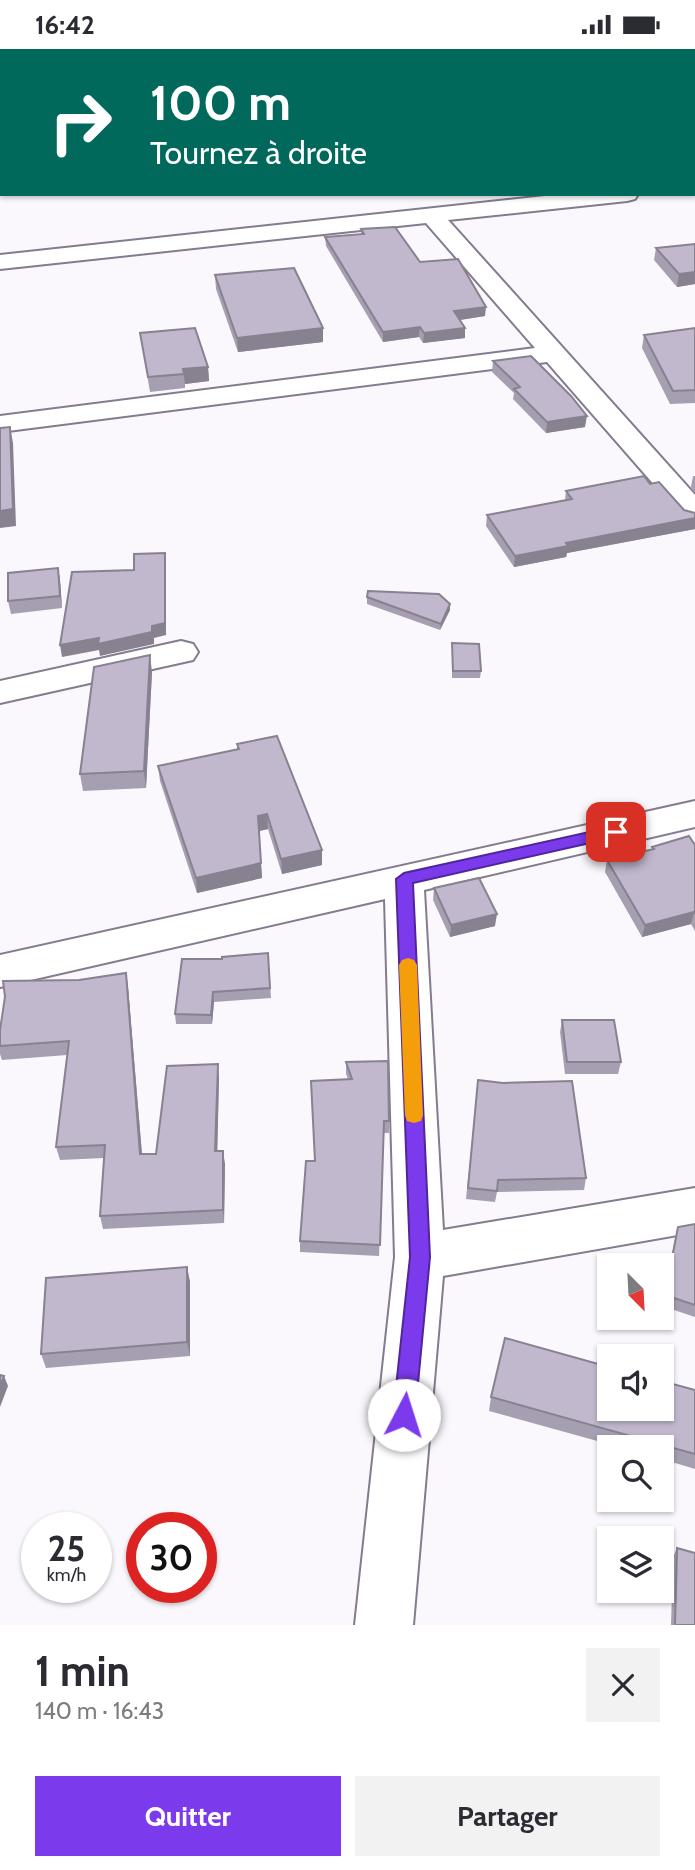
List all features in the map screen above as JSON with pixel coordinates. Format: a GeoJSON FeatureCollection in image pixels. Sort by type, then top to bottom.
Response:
{"type":"FeatureCollection","features":[{"type":"Feature","properties":{"kind":"street"},"geometry":{"type":"LineString","coordinates":[[0,262],[609,196]]}},
{"type":"Feature","properties":{"kind":"street"},"geometry":{"type":"LineString","coordinates":[[432,216],[695,513]]}},
{"type":"Feature","properties":{"kind":"street"},"geometry":{"type":"LineString","coordinates":[[0,424],[553,353]]}},
{"type":"Feature","properties":{"kind":"street"},"geometry":{"type":"LineString","coordinates":[[0,692],[181,652]]}},
{"type":"Feature","properties":{"kind":"street"},"geometry":{"type":"LineString","coordinates":[[0,971],[695,814]]}},
{"type":"Feature","properties":{"kind":"street"},"geometry":{"type":"LineString","coordinates":[[384,1625],[420,1257],[404,879]]}},
{"type":"Feature","properties":{"kind":"street"},"geometry":{"type":"LineString","coordinates":[[420,1257],[695,1210]]}},
{"type":"Feature","properties":{"kind":"building"},"geometry":{"type":"Polygon","coordinates":[[[395,227],[420,262],[458,259],[486,307],[454,311],[465,328],[424,333],[420,327],[383,332],[325,237],[364,234],[361,229],[395,227]]]}},
{"type":"Feature","properties":{"kind":"building"},"geometry":{"type":"Polygon","coordinates":[[[695,244],[695,272],[679,274],[656,248],[695,244]]]}},
{"type":"Feature","properties":{"kind":"building"},"geometry":{"type":"Polygon","coordinates":[[[294,268],[323,328],[237,338],[215,275],[294,268]]]}},
{"type":"Feature","properties":{"kind":"building"},"geometry":{"type":"Polygon","coordinates":[[[195,328],[208,367],[183,369],[184,374],[148,377],[140,333],[195,328]]]}},
{"type":"Feature","properties":{"kind":"building"},"geometry":{"type":"Polygon","coordinates":[[[695,328],[695,390],[673,391],[644,335],[695,328]]]}},
{"type":"Feature","properties":{"kind":"building"},"geometry":{"type":"Polygon","coordinates":[[[531,356],[587,416],[547,422],[514,389],[520,387],[493,361],[531,356]]]}},
{"type":"Feature","properties":{"kind":"building"},"geometry":{"type":"Polygon","coordinates":[[[10,427],[13,509],[0,511],[0,428],[10,427]]]}},
{"type":"Feature","properties":{"kind":"building"},"geometry":{"type":"Polygon","coordinates":[[[644,476],[650,484],[659,482],[684,510],[695,513],[695,518],[566,543],[568,546],[515,556],[487,515],[572,499],[566,491],[644,476]]]}},
{"type":"Feature","properties":{"kind":"building"},"geometry":{"type":"Polygon","coordinates":[[[165,553],[165,623],[152,626],[152,632],[98,644],[99,638],[60,645],[72,572],[134,570],[134,554],[165,553]]]}},
{"type":"Feature","properties":{"kind":"building"},"geometry":{"type":"Polygon","coordinates":[[[58,568],[60,596],[8,601],[8,573],[58,568]]]}},
{"type":"Feature","properties":{"kind":"building"},"geometry":{"type":"Polygon","coordinates":[[[368,591],[439,594],[450,604],[441,624],[367,597],[368,591]]]}},
{"type":"Feature","properties":{"kind":"building"},"geometry":{"type":"Polygon","coordinates":[[[452,643],[479,644],[481,671],[453,671],[452,643]]]}},
{"type":"Feature","properties":{"kind":"building"},"geometry":{"type":"Polygon","coordinates":[[[150,655],[144,771],[80,774],[94,667],[150,655]]]}},
{"type":"Feature","properties":{"kind":"building"},"geometry":{"type":"Polygon","coordinates":[[[277,736],[322,850],[281,859],[267,814],[258,816],[261,863],[196,878],[158,766],[239,749],[237,744],[277,736]]]}},
{"type":"Feature","properties":{"kind":"building"},"geometry":{"type":"Polygon","coordinates":[[[689,836],[695,845],[695,914],[694,912],[645,925],[607,860],[654,849],[652,847],[689,836]]]}},
{"type":"Feature","properties":{"kind":"building"},"geometry":{"type":"Polygon","coordinates":[[[479,878],[497,914],[451,925],[434,888],[479,878]]]}},
{"type":"Feature","properties":{"kind":"building"},"geometry":{"type":"Polygon","coordinates":[[[268,953],[270,988],[213,992],[211,1015],[175,1014],[182,959],[222,959],[268,953]]]}},
{"type":"Feature","properties":{"kind":"building"},"geometry":{"type":"Polygon","coordinates":[[[126,973],[140,1154],[156,1154],[167,1066],[218,1064],[215,1151],[223,1151],[223,1210],[100,1216],[105,1145],[56,1147],[69,1041],[0,1046],[5,997],[3,981],[79,980],[126,973]]]}},
{"type":"Feature","properties":{"kind":"building"},"geometry":{"type":"Polygon","coordinates":[[[562,1020],[614,1020],[621,1062],[567,1062],[562,1020]]]}},
{"type":"Feature","properties":{"kind":"building"},"geometry":{"type":"Polygon","coordinates":[[[388,1061],[389,1121],[384,1121],[380,1245],[300,1241],[306,1161],[315,1161],[311,1081],[352,1079],[346,1062],[388,1061]]]}},
{"type":"Feature","properties":{"kind":"building"},"geometry":{"type":"Polygon","coordinates":[[[478,1080],[503,1083],[572,1081],[586,1178],[498,1180],[497,1191],[468,1188],[478,1080]]]}},
{"type":"Feature","properties":{"kind":"building"},"geometry":{"type":"Polygon","coordinates":[[[695,1224],[695,1305],[674,1298],[673,1253],[678,1227],[695,1224]]]}},
{"type":"Feature","properties":{"kind":"building"},"geometry":{"type":"Polygon","coordinates":[[[187,1267],[187,1342],[41,1354],[46,1278],[187,1267]]]}},
{"type":"Feature","properties":{"kind":"building"},"geometry":{"type":"Polygon","coordinates":[[[505,1338],[597,1364],[597,1421],[674,1421],[674,1384],[695,1390],[695,1454],[674,1448],[674,1435],[627,1435],[491,1397],[505,1338]]]}},
{"type":"Feature","properties":{"kind":"building"},"geometry":{"type":"Polygon","coordinates":[[[677,1548],[695,1553],[695,1625],[675,1625],[677,1548]]]}},
{"type":"Feature","properties":{"kind":"slow traffic"},"geometry":{"type":"LineString","coordinates":[[408,965],[414,1115]]}},
{"type":"Feature","properties":{"kind":"route"},"geometry":{"type":"LineString","coordinates":[[404,1415],[420,1257],[404,879],[616,832]]}}]}
